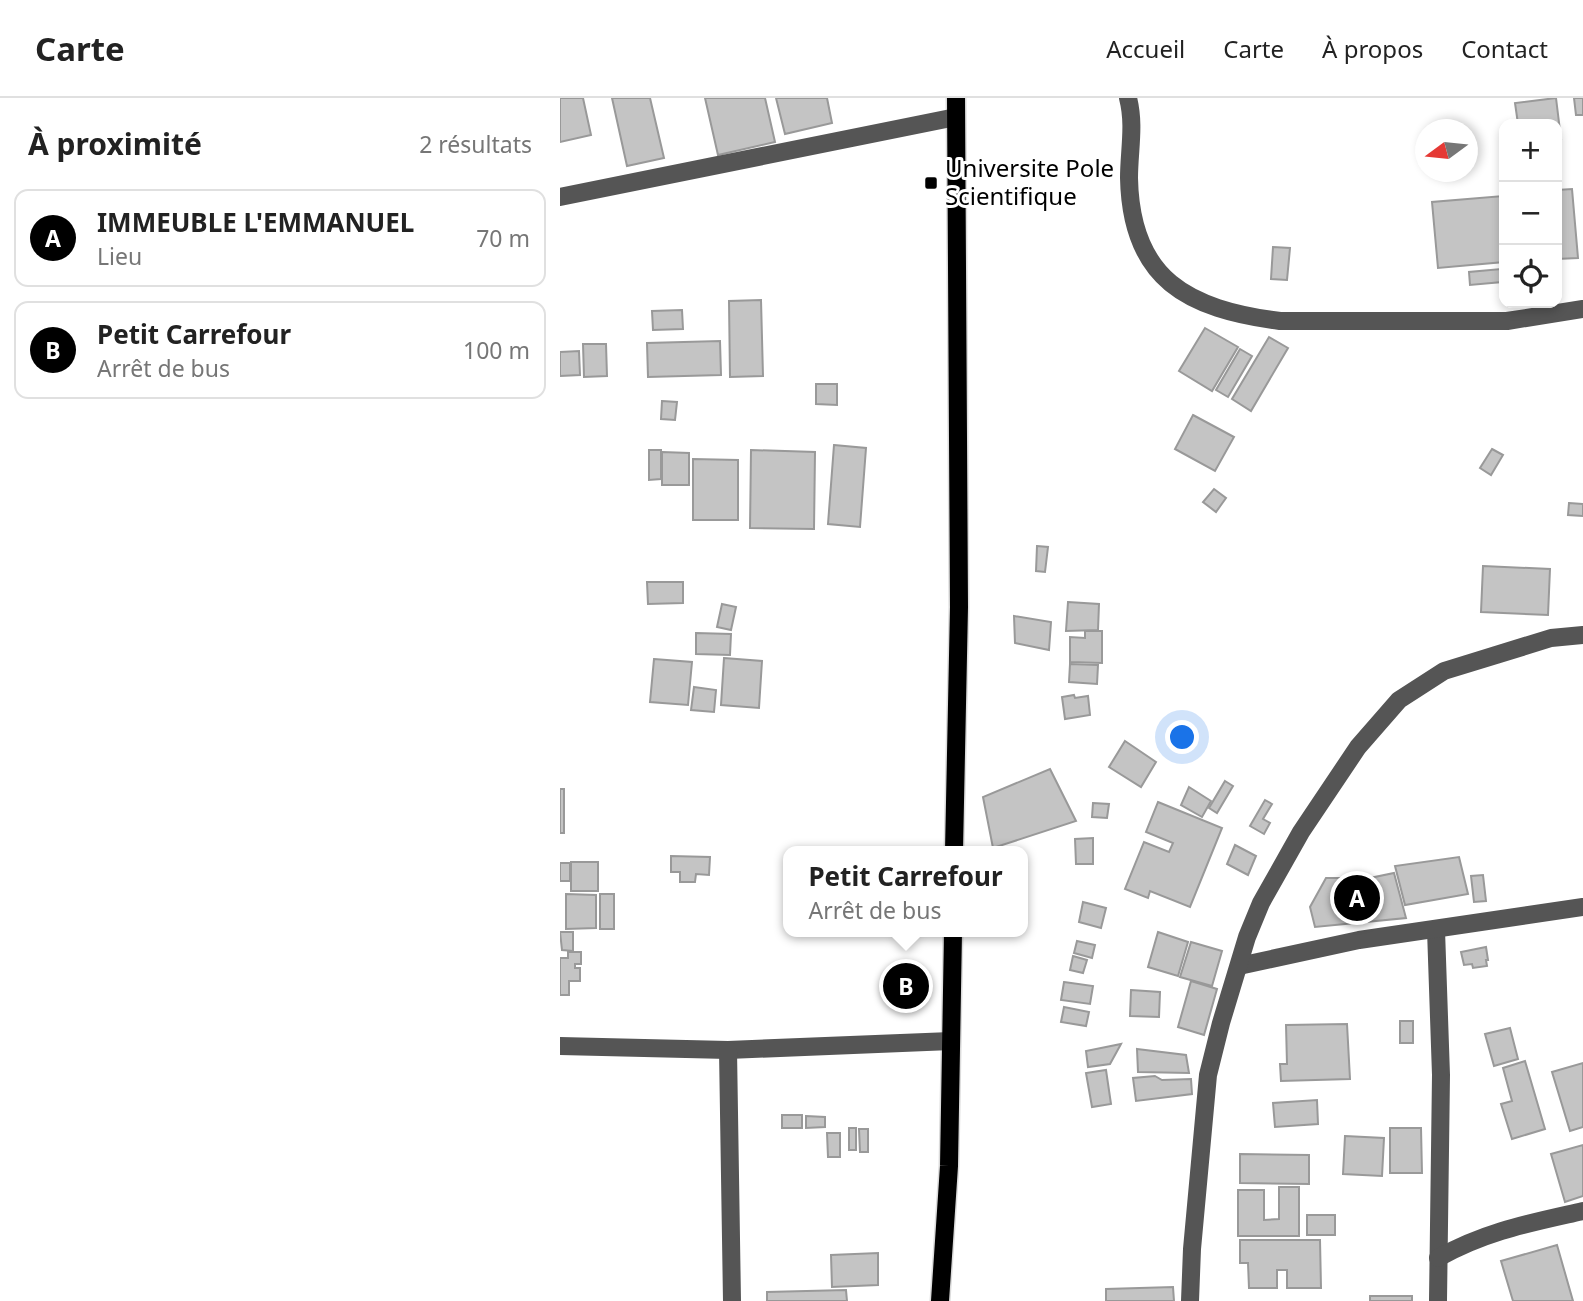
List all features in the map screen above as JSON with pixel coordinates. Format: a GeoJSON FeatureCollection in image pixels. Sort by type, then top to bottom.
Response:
{"type":"FeatureCollection","features":[{"type":"Feature","properties":{"kind":"main road"},"geometry":{"type":"LineString","coordinates":[[954,846],[959,607],[956,98]]}},
{"type":"Feature","properties":{"kind":"main road"},"geometry":{"type":"LineString","coordinates":[[940,1301],[949,1166],[953,937]]}},
{"type":"Feature","properties":{"kind":"street"},"geometry":{"type":"LineString","coordinates":[[1128,98],[1133,120],[1129,179],[1139,242],[1154,266],[1170,283],[1187,295],[1222,310],[1280,321],[1507,321],[1583,309]]}},
{"type":"Feature","properties":{"kind":"street"},"geometry":{"type":"LineString","coordinates":[[560,197],[956,117]]}},
{"type":"Feature","properties":{"kind":"street"},"geometry":{"type":"LineString","coordinates":[[1190,1301],[1193,1236],[1208,1075],[1247,937],[1261,903],[1301,832],[1358,747],[1399,701],[1444,671],[1551,638],[1583,635]]}},
{"type":"Feature","properties":{"kind":"street"},"geometry":{"type":"LineString","coordinates":[[1240,967],[1359,940],[1583,907]]}},
{"type":"Feature","properties":{"kind":"street"},"geometry":{"type":"LineString","coordinates":[[1436,930],[1441,1076],[1438,1301]]}},
{"type":"Feature","properties":{"kind":"street"},"geometry":{"type":"LineString","coordinates":[[560,1046],[728,1050],[951,1041]]}},
{"type":"Feature","properties":{"kind":"street"},"geometry":{"type":"LineString","coordinates":[[728,1050],[732,1301]]}},
{"type":"Feature","properties":{"kind":"street"},"geometry":{"type":"LineString","coordinates":[[1438,1258],[1491,1232],[1583,1211]]}},
{"type":"Feature","properties":{"kind":"building"},"geometry":{"type":"Polygon","coordinates":[[[560,98],[583,98],[591,135],[560,142],[560,98]]]}},
{"type":"Feature","properties":{"kind":"building"},"geometry":{"type":"Polygon","coordinates":[[[612,98],[650,98],[664,158],[627,166],[612,98]]]}},
{"type":"Feature","properties":{"kind":"building"},"geometry":{"type":"Polygon","coordinates":[[[705,98],[765,98],[775,142],[718,155],[705,98]]]}},
{"type":"Feature","properties":{"kind":"building"},"geometry":{"type":"Polygon","coordinates":[[[776,98],[827,98],[832,123],[785,134],[776,98]]]}},
{"type":"Feature","properties":{"kind":"building"},"geometry":{"type":"Polygon","coordinates":[[[1556,98],[1559,119],[1517,119],[1515,103],[1556,98]]]}},
{"type":"Feature","properties":{"kind":"building"},"geometry":{"type":"Polygon","coordinates":[[[1574,98],[1583,98],[1583,115],[1576,115],[1574,98]]]}},
{"type":"Feature","properties":{"kind":"building"},"geometry":{"type":"Polygon","coordinates":[[[1572,189],[1578,258],[1562,259],[1562,190],[1572,189]]]}},
{"type":"Feature","properties":{"kind":"building"},"geometry":{"type":"Polygon","coordinates":[[[1499,196],[1499,262],[1438,268],[1432,202],[1499,196]]]}},
{"type":"Feature","properties":{"kind":"building"},"geometry":{"type":"Polygon","coordinates":[[[1273,247],[1290,248],[1287,280],[1271,279],[1273,247]]]}},
{"type":"Feature","properties":{"kind":"building"},"geometry":{"type":"Polygon","coordinates":[[[1499,269],[1499,282],[1470,285],[1469,272],[1499,269]]]}},
{"type":"Feature","properties":{"kind":"building"},"geometry":{"type":"Polygon","coordinates":[[[761,300],[763,376],[730,377],[729,301],[761,300]]]}},
{"type":"Feature","properties":{"kind":"building"},"geometry":{"type":"Polygon","coordinates":[[[682,310],[683,329],[653,330],[652,311],[682,310]]]}},
{"type":"Feature","properties":{"kind":"building"},"geometry":{"type":"Polygon","coordinates":[[[1205,328],[1238,347],[1212,391],[1179,371],[1205,328]]]}},
{"type":"Feature","properties":{"kind":"building"},"geometry":{"type":"Polygon","coordinates":[[[1269,337],[1288,348],[1251,411],[1232,399],[1269,337]]]}},
{"type":"Feature","properties":{"kind":"building"},"geometry":{"type":"Polygon","coordinates":[[[720,341],[721,375],[648,377],[647,343],[720,341]]]}},
{"type":"Feature","properties":{"kind":"building"},"geometry":{"type":"Polygon","coordinates":[[[583,344],[606,344],[607,376],[584,377],[583,344]]]}},
{"type":"Feature","properties":{"kind":"building"},"geometry":{"type":"Polygon","coordinates":[[[1240,349],[1252,356],[1228,397],[1216,390],[1240,349]]]}},
{"type":"Feature","properties":{"kind":"building"},"geometry":{"type":"Polygon","coordinates":[[[579,351],[580,375],[560,376],[560,352],[579,351]]]}},
{"type":"Feature","properties":{"kind":"building"},"geometry":{"type":"Polygon","coordinates":[[[816,384],[837,384],[837,405],[816,404],[816,384]]]}},
{"type":"Feature","properties":{"kind":"building"},"geometry":{"type":"Polygon","coordinates":[[[662,401],[677,402],[675,420],[661,419],[662,401]]]}},
{"type":"Feature","properties":{"kind":"building"},"geometry":{"type":"Polygon","coordinates":[[[1193,415],[1234,437],[1215,471],[1175,449],[1193,415]]]}},
{"type":"Feature","properties":{"kind":"building"},"geometry":{"type":"Polygon","coordinates":[[[834,445],[866,448],[860,527],[828,524],[834,445]]]}},
{"type":"Feature","properties":{"kind":"building"},"geometry":{"type":"Polygon","coordinates":[[[1492,449],[1503,455],[1491,475],[1480,468],[1492,449]]]}},
{"type":"Feature","properties":{"kind":"building"},"geometry":{"type":"Polygon","coordinates":[[[649,450],[661,450],[661,479],[649,480],[649,450]]]}},
{"type":"Feature","properties":{"kind":"building"},"geometry":{"type":"Polygon","coordinates":[[[751,450],[815,452],[814,529],[750,528],[751,450]]]}},
{"type":"Feature","properties":{"kind":"building"},"geometry":{"type":"Polygon","coordinates":[[[662,452],[689,453],[689,485],[662,485],[662,452]]]}},
{"type":"Feature","properties":{"kind":"building"},"geometry":{"type":"Polygon","coordinates":[[[693,459],[738,460],[738,520],[693,520],[693,459]]]}},
{"type":"Feature","properties":{"kind":"building"},"geometry":{"type":"Polygon","coordinates":[[[1214,489],[1226,498],[1216,512],[1203,502],[1214,489]]]}},
{"type":"Feature","properties":{"kind":"building"},"geometry":{"type":"Polygon","coordinates":[[[1569,503],[1583,504],[1583,516],[1568,515],[1569,503]]]}},
{"type":"Feature","properties":{"kind":"building"},"geometry":{"type":"Polygon","coordinates":[[[1037,546],[1048,547],[1045,572],[1036,571],[1037,546]]]}},
{"type":"Feature","properties":{"kind":"building"},"geometry":{"type":"Polygon","coordinates":[[[1483,566],[1550,569],[1548,615],[1481,612],[1483,566]]]}},
{"type":"Feature","properties":{"kind":"building"},"geometry":{"type":"Polygon","coordinates":[[[647,582],[683,582],[683,603],[648,604],[647,582]]]}},
{"type":"Feature","properties":{"kind":"building"},"geometry":{"type":"Polygon","coordinates":[[[1068,602],[1099,604],[1098,630],[1066,631],[1068,602]]]}},
{"type":"Feature","properties":{"kind":"building"},"geometry":{"type":"Polygon","coordinates":[[[722,604],[736,607],[731,630],[717,627],[722,604]]]}},
{"type":"Feature","properties":{"kind":"building"},"geometry":{"type":"Polygon","coordinates":[[[1014,616],[1051,622],[1049,650],[1015,643],[1014,616]]]}},
{"type":"Feature","properties":{"kind":"building"},"geometry":{"type":"Polygon","coordinates":[[[1085,631],[1102,631],[1102,663],[1070,662],[1070,637],[1085,638],[1085,631]]]}},
{"type":"Feature","properties":{"kind":"building"},"geometry":{"type":"Polygon","coordinates":[[[696,633],[731,634],[730,655],[696,654],[696,633]]]}},
{"type":"Feature","properties":{"kind":"building"},"geometry":{"type":"Polygon","coordinates":[[[724,658],[762,661],[759,708],[721,705],[724,658]]]}},
{"type":"Feature","properties":{"kind":"building"},"geometry":{"type":"Polygon","coordinates":[[[654,659],[692,662],[688,705],[650,702],[654,659]]]}},
{"type":"Feature","properties":{"kind":"building"},"geometry":{"type":"Polygon","coordinates":[[[1070,664],[1098,665],[1097,684],[1069,682],[1070,664]]]}},
{"type":"Feature","properties":{"kind":"building"},"geometry":{"type":"Polygon","coordinates":[[[694,687],[716,690],[714,712],[691,710],[694,687]]]}},
{"type":"Feature","properties":{"kind":"building"},"geometry":{"type":"Polygon","coordinates":[[[1074,695],[1075,698],[1088,696],[1090,715],[1065,719],[1062,697],[1074,695]]]}},
{"type":"Feature","properties":{"kind":"building"},"geometry":{"type":"Polygon","coordinates":[[[1125,741],[1156,762],[1141,787],[1109,767],[1125,741]]]}},
{"type":"Feature","properties":{"kind":"building"},"geometry":{"type":"Polygon","coordinates":[[[1050,769],[1076,821],[993,846],[983,797],[1050,769]]]}},
{"type":"Feature","properties":{"kind":"building"},"geometry":{"type":"Polygon","coordinates":[[[1225,781],[1233,786],[1217,813],[1209,808],[1225,781]]]}},
{"type":"Feature","properties":{"kind":"building"},"geometry":{"type":"Polygon","coordinates":[[[1189,787],[1211,801],[1202,817],[1181,805],[1189,787]]]}},
{"type":"Feature","properties":{"kind":"building"},"geometry":{"type":"Polygon","coordinates":[[[560,789],[564,789],[564,833],[560,833],[560,789]]]}},
{"type":"Feature","properties":{"kind":"building"},"geometry":{"type":"Polygon","coordinates":[[[1265,800],[1272,804],[1263,819],[1270,823],[1264,834],[1250,826],[1265,800]]]}},
{"type":"Feature","properties":{"kind":"building"},"geometry":{"type":"Polygon","coordinates":[[[1158,802],[1222,828],[1190,907],[1150,891],[1148,898],[1125,889],[1144,842],[1169,852],[1173,843],[1146,832],[1158,802]]]}},
{"type":"Feature","properties":{"kind":"building"},"geometry":{"type":"Polygon","coordinates":[[[1093,803],[1109,804],[1107,818],[1092,817],[1093,803]]]}},
{"type":"Feature","properties":{"kind":"building"},"geometry":{"type":"Polygon","coordinates":[[[1093,838],[1093,864],[1076,864],[1075,839],[1093,838]]]}},
{"type":"Feature","properties":{"kind":"building"},"geometry":{"type":"Polygon","coordinates":[[[1235,845],[1256,856],[1248,875],[1227,864],[1235,845]]]}},
{"type":"Feature","properties":{"kind":"building"},"geometry":{"type":"Polygon","coordinates":[[[671,856],[710,857],[709,875],[696,874],[695,882],[680,882],[680,872],[671,872],[671,856]]]}},
{"type":"Feature","properties":{"kind":"building"},"geometry":{"type":"Polygon","coordinates":[[[1459,857],[1468,894],[1405,905],[1395,866],[1459,857]]]}},
{"type":"Feature","properties":{"kind":"building"},"geometry":{"type":"Polygon","coordinates":[[[571,862],[598,862],[598,891],[571,891],[571,862]]]}},
{"type":"Feature","properties":{"kind":"building"},"geometry":{"type":"Polygon","coordinates":[[[560,863],[570,863],[570,881],[560,881],[560,863]]]}},
{"type":"Feature","properties":{"kind":"building"},"geometry":{"type":"Polygon","coordinates":[[[1394,873],[1406,918],[1315,927],[1310,907],[1326,878],[1341,878],[1340,889],[1366,884],[1370,878],[1394,873]]]}},
{"type":"Feature","properties":{"kind":"building"},"geometry":{"type":"Polygon","coordinates":[[[1483,875],[1486,901],[1474,902],[1471,876],[1483,875]]]}},
{"type":"Feature","properties":{"kind":"building"},"geometry":{"type":"Polygon","coordinates":[[[566,894],[596,895],[596,928],[566,929],[566,894]]]}},
{"type":"Feature","properties":{"kind":"building"},"geometry":{"type":"Polygon","coordinates":[[[600,894],[614,894],[614,929],[600,929],[600,894]]]}},
{"type":"Feature","properties":{"kind":"building"},"geometry":{"type":"Polygon","coordinates":[[[1083,902],[1106,908],[1101,928],[1079,922],[1083,902]]]}},
{"type":"Feature","properties":{"kind":"building"},"geometry":{"type":"Polygon","coordinates":[[[560,932],[573,932],[573,951],[562,950],[560,932]]]}},
{"type":"Feature","properties":{"kind":"building"},"geometry":{"type":"Polygon","coordinates":[[[1158,932],[1188,942],[1178,976],[1148,967],[1158,932]]]}},
{"type":"Feature","properties":{"kind":"building"},"geometry":{"type":"Polygon","coordinates":[[[1077,941],[1095,945],[1092,958],[1074,953],[1077,941]]]}},
{"type":"Feature","properties":{"kind":"building"},"geometry":{"type":"Polygon","coordinates":[[[1191,942],[1222,951],[1212,986],[1180,977],[1191,942]]]}},
{"type":"Feature","properties":{"kind":"building"},"geometry":{"type":"Polygon","coordinates":[[[1486,947],[1487,966],[1473,968],[1472,964],[1464,965],[1461,952],[1486,947]]]}},
{"type":"Feature","properties":{"kind":"building"},"geometry":{"type":"Polygon","coordinates":[[[568,952],[581,952],[581,964],[575,964],[575,968],[580,968],[580,981],[569,981],[569,995],[560,995],[560,958],[568,958],[568,952]]]}},
{"type":"Feature","properties":{"kind":"building"},"geometry":{"type":"Polygon","coordinates":[[[1073,956],[1087,960],[1083,973],[1070,970],[1073,956]]]}},
{"type":"Feature","properties":{"kind":"building"},"geometry":{"type":"Polygon","coordinates":[[[1191,981],[1217,989],[1204,1035],[1178,1027],[1191,981]]]}},
{"type":"Feature","properties":{"kind":"building"},"geometry":{"type":"Polygon","coordinates":[[[1064,982],[1093,986],[1090,1004],[1061,1000],[1064,982]]]}},
{"type":"Feature","properties":{"kind":"building"},"geometry":{"type":"Polygon","coordinates":[[[1131,990],[1160,992],[1159,1017],[1130,1016],[1131,990]]]}},
{"type":"Feature","properties":{"kind":"building"},"geometry":{"type":"Polygon","coordinates":[[[1064,1007],[1089,1012],[1086,1026],[1061,1022],[1064,1007]]]}},
{"type":"Feature","properties":{"kind":"building"},"geometry":{"type":"Polygon","coordinates":[[[1400,1021],[1413,1021],[1413,1043],[1400,1043],[1400,1021]]]}},
{"type":"Feature","properties":{"kind":"building"},"geometry":{"type":"Polygon","coordinates":[[[1347,1024],[1350,1079],[1281,1081],[1280,1064],[1287,1064],[1286,1025],[1347,1024]]]}},
{"type":"Feature","properties":{"kind":"building"},"geometry":{"type":"Polygon","coordinates":[[[1510,1028],[1518,1059],[1494,1066],[1485,1034],[1510,1028]]]}},
{"type":"Feature","properties":{"kind":"building"},"geometry":{"type":"Polygon","coordinates":[[[1121,1044],[1110,1064],[1088,1067],[1086,1051],[1121,1044]]]}},
{"type":"Feature","properties":{"kind":"building"},"geometry":{"type":"Polygon","coordinates":[[[1137,1049],[1186,1055],[1189,1073],[1138,1072],[1137,1049]]]}},
{"type":"Feature","properties":{"kind":"building"},"geometry":{"type":"Polygon","coordinates":[[[1525,1061],[1545,1129],[1512,1139],[1501,1104],[1512,1101],[1503,1068],[1525,1061]]]}},
{"type":"Feature","properties":{"kind":"building"},"geometry":{"type":"Polygon","coordinates":[[[1583,1063],[1583,1127],[1570,1131],[1552,1072],[1583,1063]]]}},
{"type":"Feature","properties":{"kind":"building"},"geometry":{"type":"Polygon","coordinates":[[[1106,1070],[1111,1104],[1092,1107],[1086,1073],[1106,1070]]]}},
{"type":"Feature","properties":{"kind":"building"},"geometry":{"type":"Polygon","coordinates":[[[1155,1076],[1162,1080],[1191,1079],[1192,1094],[1136,1101],[1133,1078],[1155,1076]]]}},
{"type":"Feature","properties":{"kind":"building"},"geometry":{"type":"Polygon","coordinates":[[[1317,1100],[1318,1124],[1275,1127],[1273,1103],[1317,1100]]]}},
{"type":"Feature","properties":{"kind":"building"},"geometry":{"type":"Polygon","coordinates":[[[782,1115],[802,1115],[802,1128],[782,1128],[782,1115]]]}},
{"type":"Feature","properties":{"kind":"building"},"geometry":{"type":"Polygon","coordinates":[[[806,1116],[825,1117],[825,1127],[806,1128],[806,1116]]]}},
{"type":"Feature","properties":{"kind":"building"},"geometry":{"type":"Polygon","coordinates":[[[849,1128],[856,1128],[856,1150],[849,1150],[849,1128]]]}},
{"type":"Feature","properties":{"kind":"building"},"geometry":{"type":"Polygon","coordinates":[[[1390,1128],[1421,1128],[1422,1173],[1390,1173],[1390,1128]]]}},
{"type":"Feature","properties":{"kind":"building"},"geometry":{"type":"Polygon","coordinates":[[[859,1129],[868,1129],[868,1152],[860,1152],[859,1129]]]}},
{"type":"Feature","properties":{"kind":"building"},"geometry":{"type":"Polygon","coordinates":[[[827,1133],[840,1133],[840,1157],[828,1157],[827,1133]]]}},
{"type":"Feature","properties":{"kind":"building"},"geometry":{"type":"Polygon","coordinates":[[[1345,1136],[1384,1138],[1382,1176],[1343,1174],[1345,1136]]]}},
{"type":"Feature","properties":{"kind":"building"},"geometry":{"type":"Polygon","coordinates":[[[1583,1145],[1583,1196],[1565,1202],[1551,1154],[1583,1145]]]}},
{"type":"Feature","properties":{"kind":"building"},"geometry":{"type":"Polygon","coordinates":[[[1240,1154],[1309,1155],[1309,1184],[1240,1183],[1240,1154]]]}},
{"type":"Feature","properties":{"kind":"building"},"geometry":{"type":"Polygon","coordinates":[[[1279,1187],[1299,1187],[1299,1236],[1238,1236],[1238,1190],[1264,1190],[1264,1220],[1279,1219],[1279,1187]]]}},
{"type":"Feature","properties":{"kind":"building"},"geometry":{"type":"Polygon","coordinates":[[[1307,1215],[1335,1215],[1335,1235],[1307,1235],[1307,1215]]]}},
{"type":"Feature","properties":{"kind":"building"},"geometry":{"type":"Polygon","coordinates":[[[1240,1240],[1320,1240],[1321,1288],[1287,1288],[1287,1270],[1277,1270],[1277,1288],[1249,1288],[1248,1263],[1240,1263],[1240,1240]]]}},
{"type":"Feature","properties":{"kind":"building"},"geometry":{"type":"Polygon","coordinates":[[[1557,1245],[1573,1301],[1513,1301],[1501,1261],[1557,1245]]]}},
{"type":"Feature","properties":{"kind":"building"},"geometry":{"type":"Polygon","coordinates":[[[878,1253],[878,1285],[832,1287],[831,1255],[878,1253]]]}},
{"type":"Feature","properties":{"kind":"building"},"geometry":{"type":"Polygon","coordinates":[[[1173,1287],[1174,1301],[1106,1301],[1106,1289],[1173,1287]]]}},
{"type":"Feature","properties":{"kind":"building"},"geometry":{"type":"Polygon","coordinates":[[[846,1290],[847,1301],[767,1301],[767,1292],[846,1290]]]}},
{"type":"Feature","properties":{"kind":"building"},"geometry":{"type":"Polygon","coordinates":[[[1370,1296],[1412,1296],[1412,1301],[1370,1301],[1370,1296]]]}},
{"type":"Feature","properties":{"kind":"place","name":"Universite Pole Scientifique"},"geometry":{"type":"Point","coordinates":[931,183]}},
{"type":"Feature","properties":{"kind":"place","name":"IMMEUBLE L'EMMANUEL"},"geometry":{"type":"Point","coordinates":[1357,898]}},
{"type":"Feature","properties":{"kind":"place","name":"Petit Carrefour"},"geometry":{"type":"Point","coordinates":[906,986]}}]}
